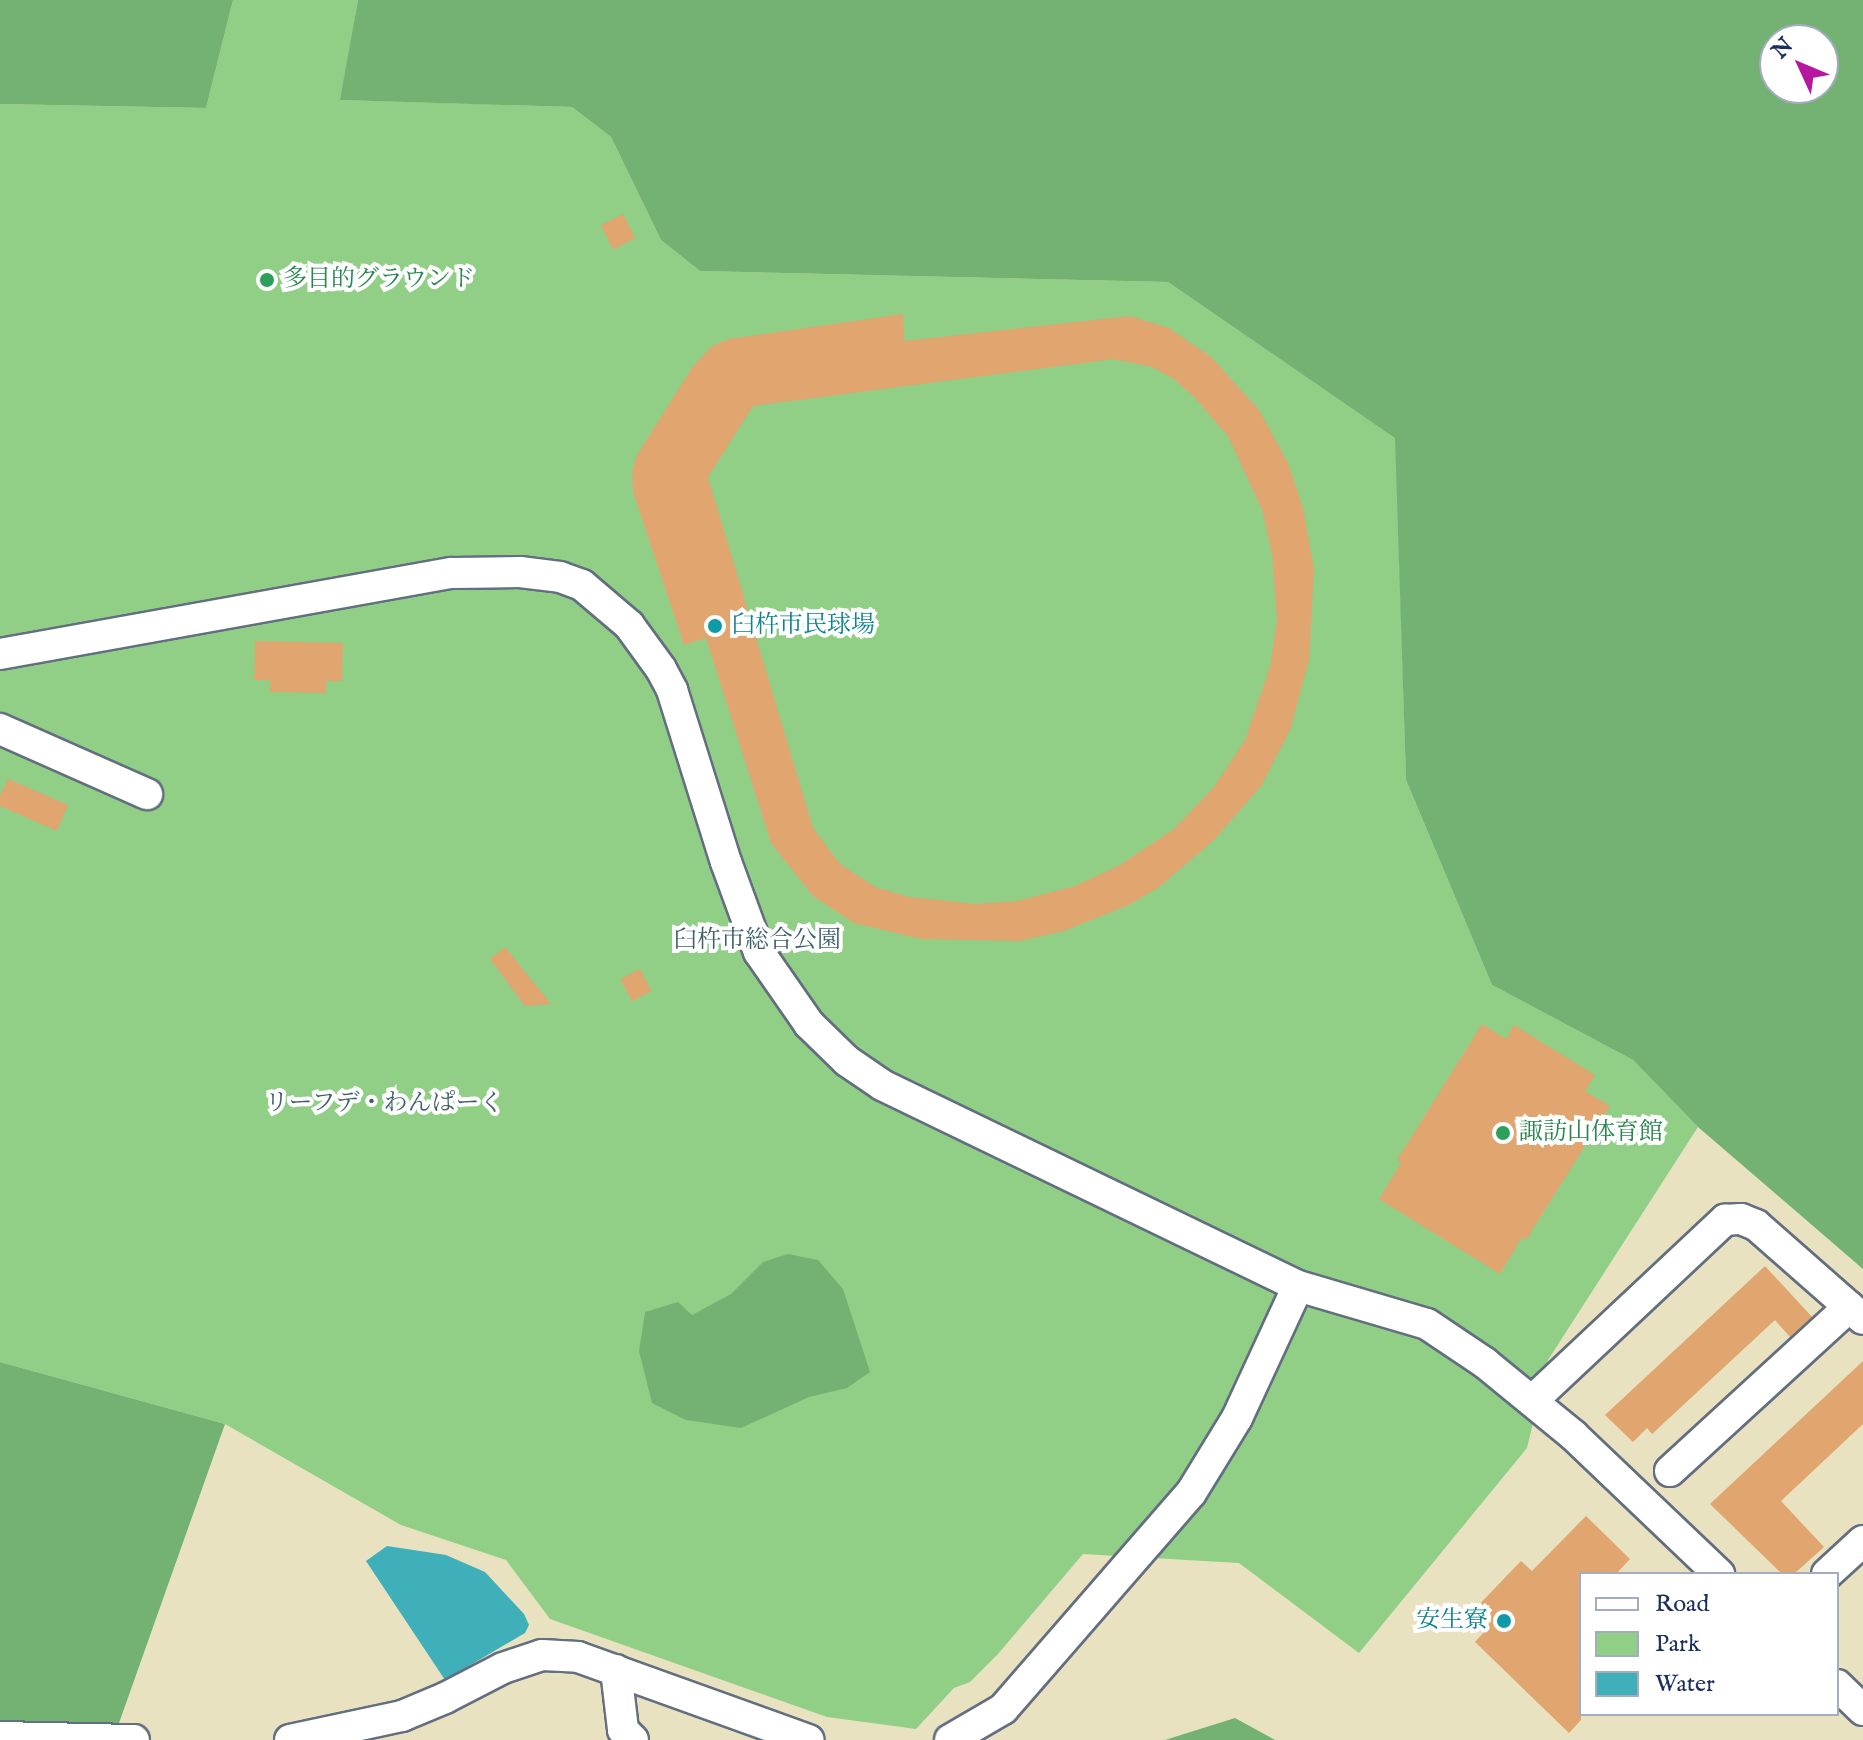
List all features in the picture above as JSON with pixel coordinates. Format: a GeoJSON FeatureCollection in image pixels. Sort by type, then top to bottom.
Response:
{"type":"FeatureCollection","features":[{"type":"Feature","properties":{"kind":"street"},"geometry":{"type":"LineString","coordinates":[[0,654],[452,573],[520,572],[582,585],[611,606],[648,648],[672,690],[726,862],[759,952],[809,1024],[847,1061],[894,1092],[1114,1201],[1298,1286],[1427,1324],[1485,1363],[1532,1401],[1717,1572]]}},
{"type":"Feature","properties":{"kind":"street"},"geometry":{"type":"LineString","coordinates":[[0,729],[147,794]]}},
{"type":"Feature","properties":{"kind":"street"},"geometry":{"type":"LineString","coordinates":[[1532,1401],[1725,1220],[1741,1219],[1756,1225],[1856,1313],[1670,1471]]}},
{"type":"Feature","properties":{"kind":"street"},"geometry":{"type":"LineString","coordinates":[[950,1740],[1003,1709],[1191,1493],[1237,1418],[1298,1286]]}},
{"type":"Feature","properties":{"kind":"street"},"geometry":{"type":"LineString","coordinates":[[1829,1572],[1863,1541]]}},
{"type":"Feature","properties":{"kind":"street"},"geometry":{"type":"LineString","coordinates":[[290,1740],[342,1734],[402,1716],[503,1668],[542,1655],[578,1657],[808,1740]]}},
{"type":"Feature","properties":{"kind":"street"},"geometry":{"type":"LineString","coordinates":[[616,1670],[623,1730],[633,1740]]}},
{"type":"Feature","properties":{"kind":"street"},"geometry":{"type":"LineString","coordinates":[[1839,1687],[1863,1710]]}},
{"type":"Feature","properties":{"kind":"street"},"geometry":{"type":"LineString","coordinates":[[0,1737],[134,1740]]}},
{"type":"Feature","properties":{"kind":"green space"},"geometry":{"type":"Polygon","coordinates":[[[0,0],[233,0],[206,108],[0,104],[0,0]]]}},
{"type":"Feature","properties":{"kind":"green space","name":"臼杵市総合公園"},"geometry":{"type":"Polygon","coordinates":[[[233,0],[358,0],[341,100],[572,107],[611,137],[661,240],[700,271],[1168,282],[1396,438],[1406,780],[1492,985],[1633,1060],[1698,1127],[1548,1360],[1527,1448],[1359,1653],[1239,1563],[1083,1554],[998,1654],[970,1682],[954,1688],[916,1729],[827,1717],[550,1619],[506,1560],[401,1525],[225,1424],[0,1362],[0,104],[206,108],[233,0]]]}},
{"type":"Feature","properties":{"kind":"green space"},"geometry":{"type":"Polygon","coordinates":[[[358,0],[1863,0],[1863,1269],[1698,1127],[1633,1060],[1492,985],[1406,780],[1395,438],[1168,282],[700,271],[661,240],[611,137],[572,107],[340,100],[358,0]]]}},
{"type":"Feature","properties":{"kind":"green space"},"geometry":{"type":"Polygon","coordinates":[[[788,1254],[818,1260],[843,1289],[870,1372],[847,1388],[809,1397],[741,1428],[686,1420],[652,1403],[639,1351],[645,1312],[678,1302],[692,1315],[731,1294],[763,1262],[788,1254]]]}},
{"type":"Feature","properties":{"kind":"green space"},"geometry":{"type":"Polygon","coordinates":[[[0,1362],[225,1424],[113,1740],[0,1740],[0,1362]]]}},
{"type":"Feature","properties":{"kind":"green space"},"geometry":{"type":"Polygon","coordinates":[[[1235,1718],[1275,1740],[1165,1740],[1235,1718]]]}},
{"type":"Feature","properties":{"kind":"water"},"geometry":{"type":"Polygon","coordinates":[[[387,1546],[446,1555],[485,1572],[524,1614],[529,1625],[525,1633],[445,1680],[366,1561],[387,1546]]]}},
{"type":"Feature","properties":{"kind":"building"},"geometry":{"type":"Polygon","coordinates":[[[623,214],[635,238],[613,249],[601,225],[623,214]]]}},
{"type":"Feature","properties":{"kind":"building","name":"臼杵市民球場"},"geometry":{"type":"Polygon","coordinates":[[[903,314],[904,341],[1130,316],[1169,328],[1211,357],[1259,410],[1288,463],[1303,508],[1314,569],[1309,660],[1290,730],[1261,786],[1213,841],[1159,887],[1131,904],[1064,931],[1020,941],[921,939],[854,923],[813,896],[771,843],[706,638],[684,645],[633,492],[632,471],[637,455],[693,366],[712,346],[729,339],[903,314]],[[1114,359],[753,406],[708,477],[813,828],[840,864],[875,887],[909,897],[976,904],[1017,901],[1075,886],[1118,866],[1174,829],[1214,787],[1245,740],[1270,667],[1277,619],[1272,554],[1262,510],[1228,436],[1194,397],[1174,379],[1152,367],[1114,359]]]}},
{"type":"Feature","properties":{"kind":"building"},"geometry":{"type":"Polygon","coordinates":[[[255,641],[343,643],[342,681],[326,681],[326,693],[270,692],[270,680],[254,680],[255,641]]]}},
{"type":"Feature","properties":{"kind":"building"},"geometry":{"type":"Polygon","coordinates":[[[8,779],[68,805],[57,831],[0,806],[0,796],[8,779]]]}},
{"type":"Feature","properties":{"kind":"building"},"geometry":{"type":"Polygon","coordinates":[[[505,947],[551,1004],[525,1006],[490,959],[505,947]]]}},
{"type":"Feature","properties":{"kind":"building"},"geometry":{"type":"Polygon","coordinates":[[[640,969],[651,991],[632,1001],[620,979],[640,969]]]}},
{"type":"Feature","properties":{"kind":"building","name":"諏訪山体育館"},"geometry":{"type":"Polygon","coordinates":[[[1482,1024],[1506,1039],[1514,1025],[1595,1075],[1585,1091],[1610,1106],[1526,1240],[1522,1237],[1500,1274],[1379,1199],[1401,1163],[1397,1160],[1482,1024]]]}},
{"type":"Feature","properties":{"kind":"building"},"geometry":{"type":"Polygon","coordinates":[[[1765,1266],[1812,1317],[1790,1337],[1775,1320],[1652,1434],[1647,1428],[1633,1442],[1605,1415],[1765,1266]]]}},
{"type":"Feature","properties":{"kind":"building"},"geometry":{"type":"Polygon","coordinates":[[[1863,1361],[1863,1424],[1781,1501],[1824,1547],[1796,1572],[1780,1572],[1710,1504],[1863,1361]]]}},
{"type":"Feature","properties":{"kind":"building","name":"安生寮"},"geometry":{"type":"Polygon","coordinates":[[[1586,1516],[1630,1559],[1618,1572],[1579,1572],[1581,1720],[1569,1733],[1475,1642],[1485,1631],[1469,1615],[1521,1561],[1532,1571],[1586,1516]]]}},
{"type":"Feature","properties":{"kind":"place","name":"多目的グラウンド"},"geometry":{"type":"Point","coordinates":[267,280]}},
{"type":"Feature","properties":{"kind":"place","name":"臼杵市民球場"},"geometry":{"type":"Point","coordinates":[715,626]}},
{"type":"Feature","properties":{"kind":"place","name":"諏訪山体育館"},"geometry":{"type":"Point","coordinates":[1503,1133]}},
{"type":"Feature","properties":{"kind":"place","name":"安生寮"},"geometry":{"type":"Point","coordinates":[1504,1621]}},
{"type":"Feature","properties":{"kind":"park label","name":"リーフデ・わんぱーく"},"geometry":{"type":"Point","coordinates":[384,1104]}}]}
